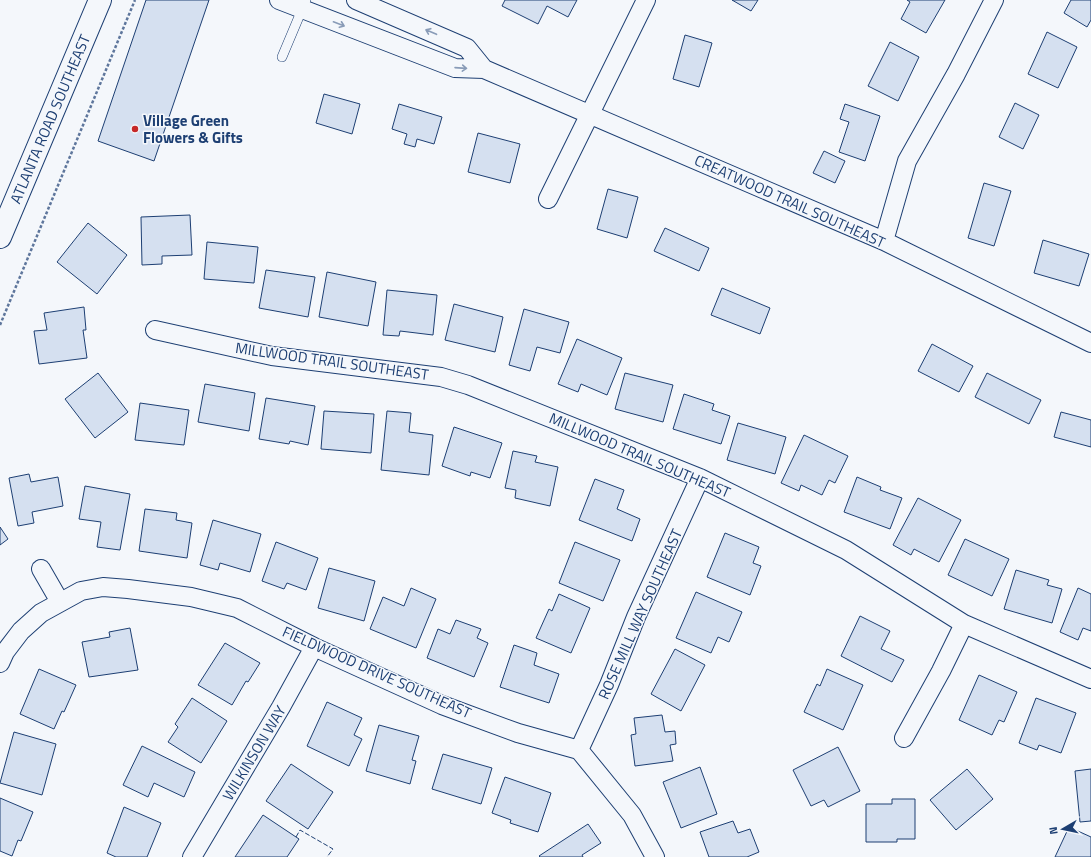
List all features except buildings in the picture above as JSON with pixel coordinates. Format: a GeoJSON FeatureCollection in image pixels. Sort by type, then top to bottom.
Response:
{"type":"FeatureCollection","features":[{"type":"Feature","properties":{"kind":"main road","name":"ATLANTA ROAD SOUTHEAST"},"geometry":{"type":"LineString","coordinates":[[2,228],[100,0]]}},
{"type":"Feature","properties":{"kind":"street","name":"CREATWOOD TRAIL SOUTHEAST"},"geometry":{"type":"LineString","coordinates":[[279,0],[304,5],[455,68],[484,69],[591,114],[884,241],[1091,344]]}},
{"type":"Feature","properties":{"kind":"street","name":"CREATWOOD TRAIL SOUTHEAST"},"geometry":{"type":"LineString","coordinates":[[356,0],[467,48],[484,69]]}},
{"type":"Feature","properties":{"kind":"street"},"geometry":{"type":"LineString","coordinates":[[548,199],[646,0]]}},
{"type":"Feature","properties":{"kind":"street"},"geometry":{"type":"LineString","coordinates":[[884,241],[908,161],[956,74],[994,0]]}},
{"type":"Feature","properties":{"kind":"street","name":"MILLWOOD TRAIL SOUTHEAST"},"geometry":{"type":"LineString","coordinates":[[155,330],[272,356],[441,377],[468,385],[700,478],[846,550],[964,624],[1091,679]]}},
{"type":"Feature","properties":{"kind":"street","name":"ROSE MILL WAY SOUTHEAST"},"geometry":{"type":"LineString","coordinates":[[579,750],[610,685],[636,617],[700,478]]}},
{"type":"Feature","properties":{"kind":"street"},"geometry":{"type":"LineString","coordinates":[[0,663],[5,652],[21,631],[40,613],[60,602],[41,569]]}},
{"type":"Feature","properties":{"kind":"street","name":"FIELDWOOD DRIVE SOUTHEAST"},"geometry":{"type":"LineString","coordinates":[[60,602],[81,591],[104,587],[191,597],[237,608],[294,635],[314,647],[442,705],[540,740],[579,750]]}},
{"type":"Feature","properties":{"kind":"street"},"geometry":{"type":"LineString","coordinates":[[904,738],[941,671],[964,624]]}},
{"type":"Feature","properties":{"kind":"street","name":"WILKINSON WAY"},"geometry":{"type":"LineString","coordinates":[[192,857],[281,707],[314,647]]}},
{"type":"Feature","properties":{"kind":"street"},"geometry":{"type":"LineString","coordinates":[[579,750],[632,815],[655,857]]}},
{"type":"Feature","properties":{"kind":"lane"},"geometry":{"type":"LineString","coordinates":[[282,57],[304,5]]}},
{"type":"Feature","properties":{"kind":"path"},"geometry":{"type":"LineString","coordinates":[[0,325],[135,0]]}},
{"type":"Feature","properties":{"kind":"fence"},"geometry":{"type":"LineString","coordinates":[[296,837],[300,830],[333,849],[327,857]]}},
{"type":"Feature","properties":{"kind":"place","name":"Village Green Flowers & Gifts"},"geometry":{"type":"Point","coordinates":[135,129]}}]}
